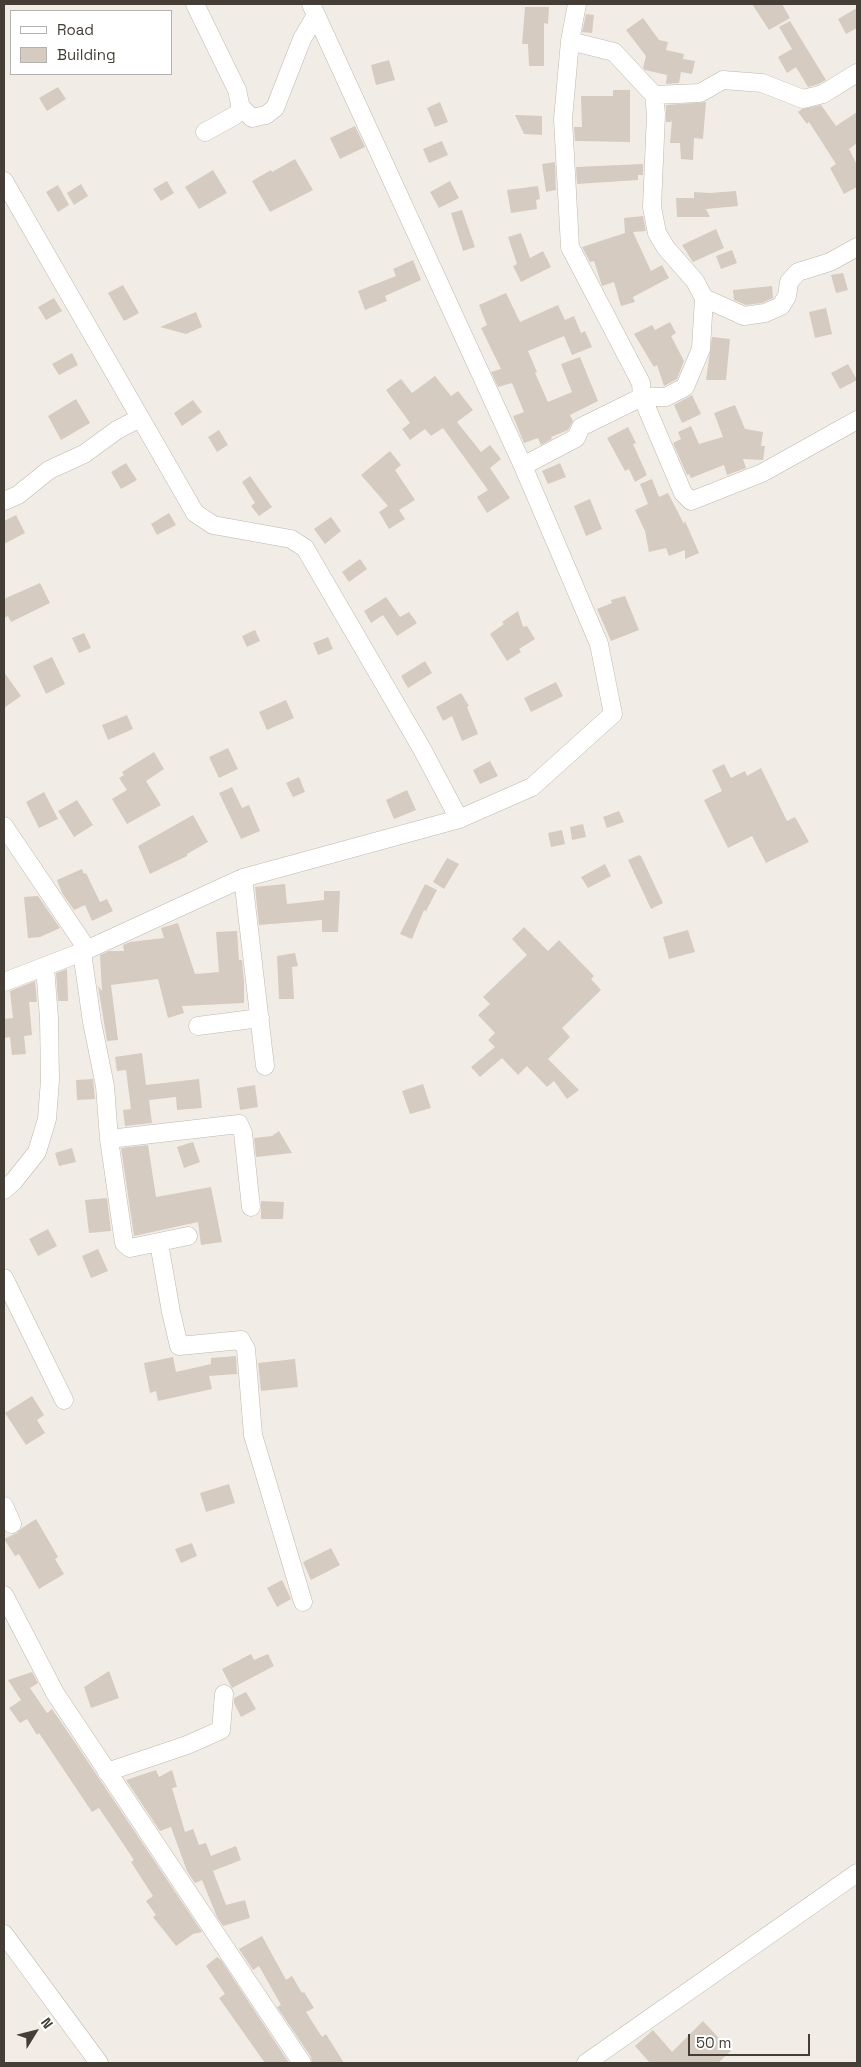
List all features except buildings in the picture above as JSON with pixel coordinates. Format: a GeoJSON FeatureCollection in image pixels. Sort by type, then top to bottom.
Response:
{"type":"FeatureCollection","features":[{"type":"Feature","properties":{"kind":"street"},"geometry":{"type":"LineString","coordinates":[[195,4],[237,90],[240,106],[240,112],[205,132]]}},
{"type":"Feature","properties":{"kind":"street"},"geometry":{"type":"LineString","coordinates":[[577,4],[570,41],[563,119],[570,247],[641,383],[642,397],[683,493],[691,501],[762,473],[857,420]]}},
{"type":"Feature","properties":{"kind":"street"},"geometry":{"type":"LineString","coordinates":[[240,106],[252,118],[266,115],[275,108],[313,9]]}},
{"type":"Feature","properties":{"kind":"street"},"geometry":{"type":"LineString","coordinates":[[4,982],[85,951],[243,878],[459,819],[532,788],[613,714],[599,644],[523,466],[313,9]]}},
{"type":"Feature","properties":{"kind":"street"},"geometry":{"type":"LineString","coordinates":[[523,466],[576,438],[581,427],[642,397],[666,397],[685,387],[701,348],[704,298],[695,281],[666,248],[657,233],[652,207],[656,114],[654,96],[614,52],[570,41]]}},
{"type":"Feature","properties":{"kind":"street"},"geometry":{"type":"LineString","coordinates":[[654,96],[700,93],[723,80],[762,82],[803,99],[823,94],[857,73]]}},
{"type":"Feature","properties":{"kind":"street"},"geometry":{"type":"LineString","coordinates":[[4,181],[195,513],[213,525],[291,539],[305,548],[422,749],[459,819]]}},
{"type":"Feature","properties":{"kind":"street"},"geometry":{"type":"LineString","coordinates":[[704,298],[744,316],[765,313],[781,306],[786,296],[789,282],[798,272],[830,262],[857,248]]}},
{"type":"Feature","properties":{"kind":"street"},"geometry":{"type":"LineString","coordinates":[[4,501],[18,495],[50,470],[84,454],[117,430],[140,418]]}},
{"type":"Feature","properties":{"kind":"street"},"geometry":{"type":"LineString","coordinates":[[4,826],[85,951],[92,1022],[105,1086],[109,1139],[124,1243],[130,1248],[188,1236]]}},
{"type":"Feature","properties":{"kind":"street"},"geometry":{"type":"LineString","coordinates":[[243,878],[265,1066]]}},
{"type":"Feature","properties":{"kind":"street"},"geometry":{"type":"LineString","coordinates":[[4,1190],[14,1181],[37,1152],[47,1119],[50,1072],[49,1018],[45,967]]}},
{"type":"Feature","properties":{"kind":"street"},"geometry":{"type":"LineString","coordinates":[[198,1026],[260,1018]]}},
{"type":"Feature","properties":{"kind":"street"},"geometry":{"type":"LineString","coordinates":[[109,1139],[238,1124],[243,1133],[251,1207]]}},
{"type":"Feature","properties":{"kind":"street"},"geometry":{"type":"LineString","coordinates":[[159,1243],[179,1346],[241,1340],[246,1349],[253,1435],[303,1602]]}},
{"type":"Feature","properties":{"kind":"street"},"geometry":{"type":"LineString","coordinates":[[4,1278],[64,1400]]}},
{"type":"Feature","properties":{"kind":"street"},"geometry":{"type":"LineString","coordinates":[[4,1506],[12,1524]]}},
{"type":"Feature","properties":{"kind":"street"},"geometry":{"type":"LineString","coordinates":[[4,1595],[55,1693],[302,2063]]}},
{"type":"Feature","properties":{"kind":"street"},"geometry":{"type":"LineString","coordinates":[[108,1772],[187,1745],[221,1730],[224,1694]]}},
{"type":"Feature","properties":{"kind":"street"},"geometry":{"type":"LineString","coordinates":[[586,2063],[857,1872]]}},
{"type":"Feature","properties":{"kind":"street"},"geometry":{"type":"LineString","coordinates":[[4,1934],[99,2063]]}}]}
